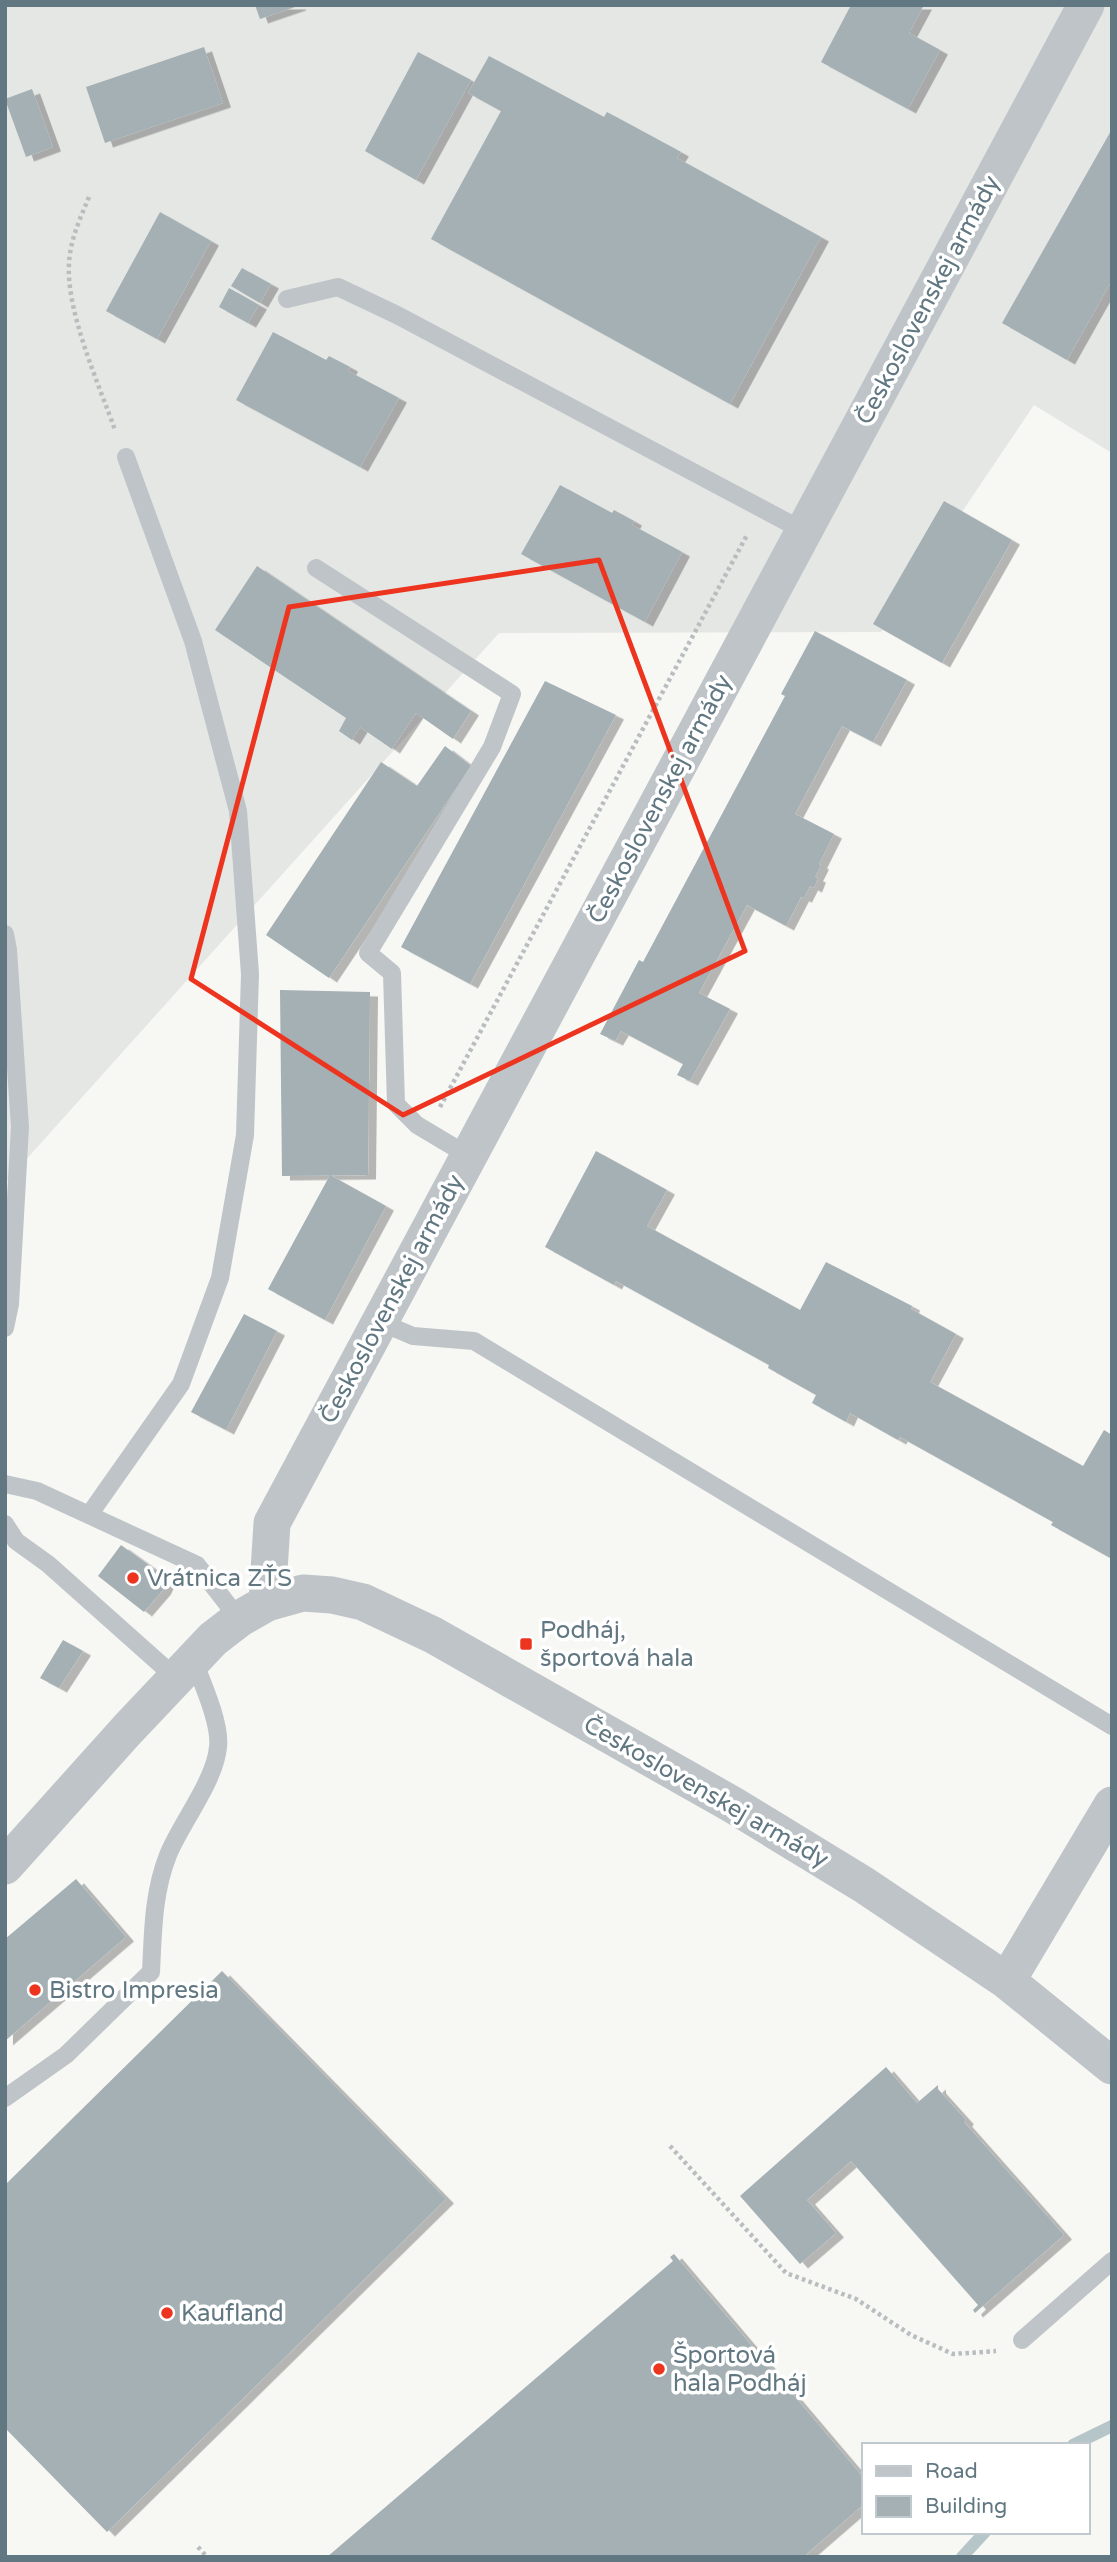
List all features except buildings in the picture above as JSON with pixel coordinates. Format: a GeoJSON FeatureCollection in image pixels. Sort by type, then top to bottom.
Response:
{"type":"FeatureCollection","features":[{"type":"Feature","properties":{"kind":"street","name":"Československej armády"},"geometry":{"type":"LineString","coordinates":[[253,1611],[272,1523],[1086,5]]}},
{"type":"Feature","properties":{"kind":"street","name":"Československej armády"},"geometry":{"type":"LineString","coordinates":[[5,1866],[213,1639],[253,1611],[303,1593],[332,1595],[363,1602],[393,1615],[733,1805],[864,1885],[1007,1981],[1112,2066]]}},
{"type":"Feature","properties":{"kind":"street"},"geometry":{"type":"LineString","coordinates":[[1007,1981],[1112,1805]]}},
{"type":"Feature","properties":{"kind":"lane"},"geometry":{"type":"LineString","coordinates":[[287,299],[338,287],[397,315],[804,531]]}},
{"type":"Feature","properties":{"kind":"lane"},"geometry":{"type":"LineString","coordinates":[[89,1515],[181,1384],[220,1278],[245,1135],[250,974],[238,811],[193,641],[126,457]]}},
{"type":"Feature","properties":{"kind":"lane"},"geometry":{"type":"LineString","coordinates":[[316,568],[512,694],[492,747],[368,953],[391,973],[396,1104],[417,1125],[469,1156]]}},
{"type":"Feature","properties":{"kind":"lane"},"geometry":{"type":"LineString","coordinates":[[5,934],[20,1127],[10,1304],[5,1328]]}},
{"type":"Feature","properties":{"kind":"lane"},"geometry":{"type":"LineString","coordinates":[[380,1322],[413,1336],[474,1341],[1112,1726]]}},
{"type":"Feature","properties":{"kind":"lane"},"geometry":{"type":"LineString","coordinates":[[5,1484],[37,1491],[197,1565],[253,1611]]}},
{"type":"Feature","properties":{"kind":"lane"},"geometry":{"type":"LineString","coordinates":[[5,1524],[16,1541],[184,1669],[212,1711],[219,1746],[212,1769],[168,1855],[154,1905],[151,1972],[66,2055],[5,2098]]}},
{"type":"Feature","properties":{"kind":"lane"},"geometry":{"type":"LineString","coordinates":[[1022,2340],[1112,2261]]}},
{"type":"Feature","properties":{"kind":"path"},"geometry":{"type":"LineString","coordinates":[[89,197],[73,234],[69,264],[71,298],[94,373],[126,457]]}},
{"type":"Feature","properties":{"kind":"path"},"geometry":{"type":"LineString","coordinates":[[440,1108],[761,509]]}},
{"type":"Feature","properties":{"kind":"path"},"geometry":{"type":"LineString","coordinates":[[670,2147],[786,2273],[856,2299],[912,2335],[953,2354],[992,2352],[1022,2340]]}},
{"type":"Feature","properties":{"kind":"path"},"geometry":{"type":"LineString","coordinates":[[198,2547],[207,2557]]}},
{"type":"Feature","properties":{"kind":"highlighted area"},"geometry":{"type":"Polygon","coordinates":[[[599,560],[745,951],[403,1115],[191,979],[289,607],[599,560]]]}},
{"type":"Feature","properties":{"kind":"shaded area"},"geometry":{"type":"Polygon","coordinates":[[[5,5],[1112,5],[1112,453],[1034,405],[881,632],[499,633],[5,1183],[5,5]]]}},
{"type":"Feature","properties":{"kind":"waterway"},"geometry":{"type":"LineString","coordinates":[[1077,2443],[1112,2426]]}},
{"type":"Feature","properties":{"kind":"waterway"},"geometry":{"type":"LineString","coordinates":[[962,2557],[983,2534]]}},
{"type":"Feature","properties":{"kind":"place","name":"Vrátnica ZŤS"},"geometry":{"type":"Point","coordinates":[133,1578]}},
{"type":"Feature","properties":{"kind":"place","name":"Podháj, športová hala"},"geometry":{"type":"Point","coordinates":[526,1644]}},
{"type":"Feature","properties":{"kind":"place","name":"Bistro Impresia"},"geometry":{"type":"Point","coordinates":[35,1990]}},
{"type":"Feature","properties":{"kind":"place","name":"Kaufland"},"geometry":{"type":"Point","coordinates":[167,2313]}},
{"type":"Feature","properties":{"kind":"place","name":"Športová hala Podháj"},"geometry":{"type":"Point","coordinates":[659,2369]}}]}
